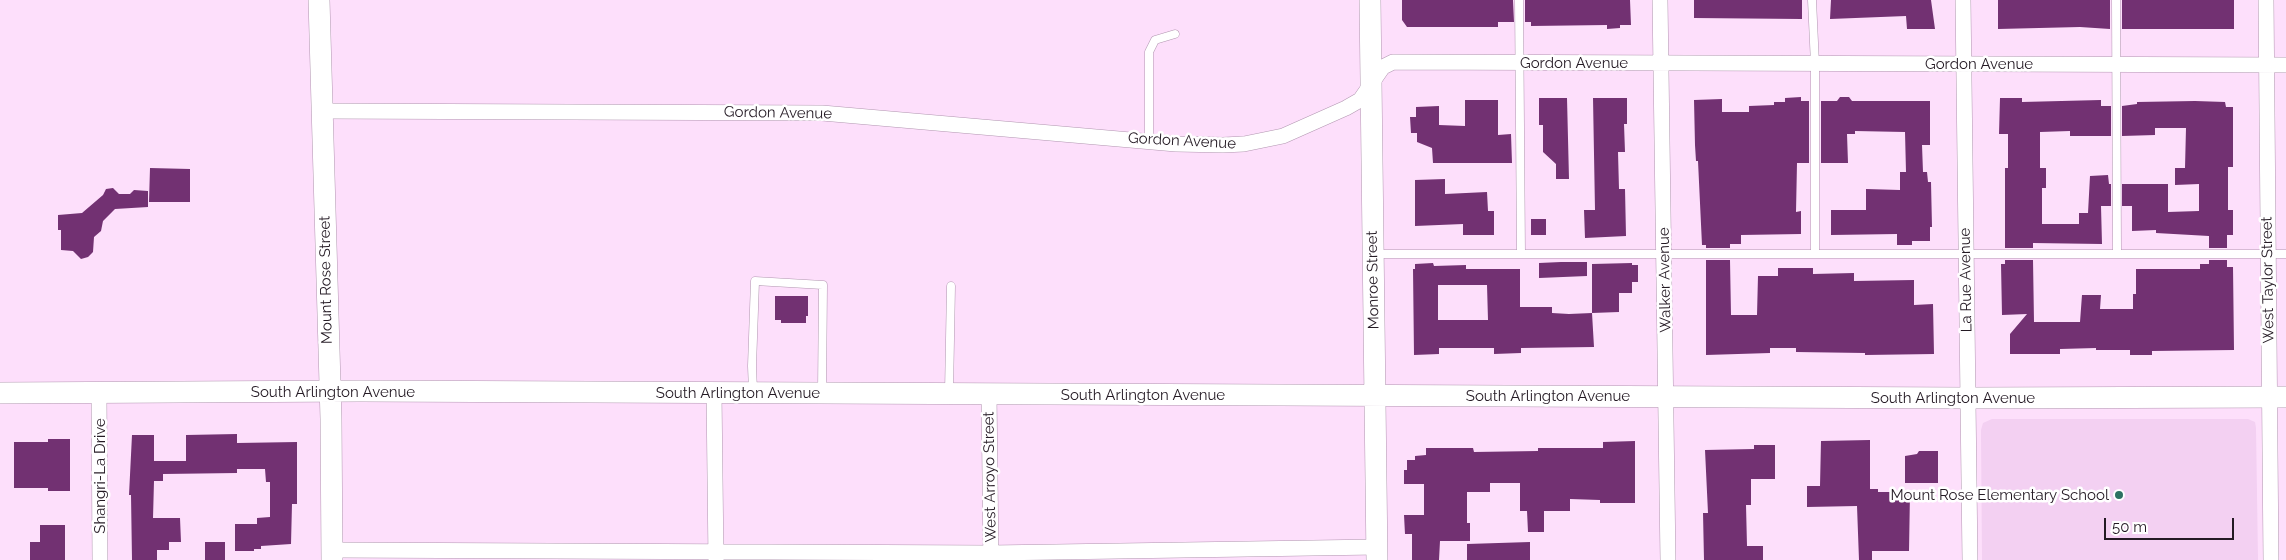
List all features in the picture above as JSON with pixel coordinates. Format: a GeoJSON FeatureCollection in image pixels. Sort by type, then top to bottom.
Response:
{"type":"FeatureCollection","features":[{"type":"Feature","properties":{"kind":"main road","name":"Mount Rose Street"},"geometry":{"type":"LineString","coordinates":[[319,0],[330,392],[332,555]]}},
{"type":"Feature","properties":{"kind":"main road","name":"Monroe Street"},"geometry":{"type":"LineString","coordinates":[[1370,0],[1377,554]]}},
{"type":"Feature","properties":{"kind":"main road","name":"South Arlington Avenue"},"geometry":{"type":"LineString","coordinates":[[0,393],[714,392],[1968,398],[2277,397]]}},
{"type":"Feature","properties":{"kind":"street","name":"Walker Avenue"},"geometry":{"type":"LineString","coordinates":[[1660,0],[1668,560]]}},
{"type":"Feature","properties":{"kind":"street","name":"La Rue Avenue"},"geometry":{"type":"LineString","coordinates":[[1964,0],[1970,560]]}},
{"type":"Feature","properties":{"kind":"street","name":"West Taylor Street"},"geometry":{"type":"LineString","coordinates":[[2266,0],[2268,254],[2277,397],[2271,560]]}},
{"type":"Feature","properties":{"kind":"street","name":"Gordon Avenue"},"geometry":{"type":"LineString","coordinates":[[321,111],[822,113],[1203,145],[1244,144],[1283,136],[1354,104],[1371,86],[1383,67],[1392,62],[2286,65]]}},
{"type":"Feature","properties":{"kind":"street"},"geometry":{"type":"LineString","coordinates":[[714,392],[716,556]]}},
{"type":"Feature","properties":{"kind":"street","name":"Shangri-La Drive"},"geometry":{"type":"LineString","coordinates":[[100,393],[100,560]]}},
{"type":"Feature","properties":{"kind":"street","name":"West Arroyo Street"},"geometry":{"type":"LineString","coordinates":[[989,394],[991,557]]}},
{"type":"Feature","properties":{"kind":"street"},"geometry":{"type":"LineString","coordinates":[[332,555],[991,557],[1377,554]]}},
{"type":"Feature","properties":{"kind":"lane"},"geometry":{"type":"LineString","coordinates":[[1519,0],[1521,254]]}},
{"type":"Feature","properties":{"kind":"lane"},"geometry":{"type":"LineString","coordinates":[[1812,0],[1815,64],[1815,253]]}},
{"type":"Feature","properties":{"kind":"lane"},"geometry":{"type":"LineString","coordinates":[[2116,0],[2117,253]]}},
{"type":"Feature","properties":{"kind":"lane"},"geometry":{"type":"LineString","coordinates":[[1149,141],[1150,52],[1155,40],[1175,34]]}},
{"type":"Feature","properties":{"kind":"lane"},"geometry":{"type":"LineString","coordinates":[[1373,254],[2286,254]]}},
{"type":"Feature","properties":{"kind":"lane"},"geometry":{"type":"LineString","coordinates":[[753,393],[754,281],[823,284],[822,393]]}},
{"type":"Feature","properties":{"kind":"lane"},"geometry":{"type":"LineString","coordinates":[[949,394],[951,286]]}},
{"type":"Feature","properties":{"kind":"shaded area","name":"Mount Rose Elementary School"},"geometry":{"type":"Polygon","coordinates":[[[1992,419],[2248,419],[2255,422],[2258,560],[1982,560],[1981,430],[1983,423],[1992,419]]]}},
{"type":"Feature","properties":{"kind":"building"},"geometry":{"type":"Polygon","coordinates":[[[1402,0],[1513,0],[1514,22],[1498,22],[1498,27],[1407,27],[1402,20],[1402,0]]]}},
{"type":"Feature","properties":{"kind":"building"},"geometry":{"type":"Polygon","coordinates":[[[1525,0],[1630,0],[1631,25],[1620,25],[1620,28],[1607,29],[1607,25],[1531,26],[1531,22],[1525,22],[1525,0]]]}},
{"type":"Feature","properties":{"kind":"building"},"geometry":{"type":"Polygon","coordinates":[[[1694,0],[1802,0],[1802,19],[1694,18],[1694,0]]]}},
{"type":"Feature","properties":{"kind":"building"},"geometry":{"type":"Polygon","coordinates":[[[1831,0],[1931,0],[1935,29],[1907,29],[1906,16],[1830,19],[1831,0]]]}},
{"type":"Feature","properties":{"kind":"building"},"geometry":{"type":"Polygon","coordinates":[[[1998,0],[2110,0],[2110,29],[2080,27],[1998,29],[1998,0]]]}},
{"type":"Feature","properties":{"kind":"building"},"geometry":{"type":"Polygon","coordinates":[[[2122,0],[2234,0],[2234,29],[2122,29],[2122,0]]]}},
{"type":"Feature","properties":{"kind":"building"},"geometry":{"type":"Polygon","coordinates":[[[1801,97],[1801,101],[1809,101],[1809,163],[1797,163],[1796,212],[1801,211],[1801,234],[1741,235],[1741,244],[1730,244],[1730,248],[1706,248],[1706,245],[1702,245],[1694,100],[1722,99],[1722,112],[1749,112],[1749,106],[1774,105],[1774,102],[1785,102],[1785,98],[1801,97]]]}},
{"type":"Feature","properties":{"kind":"building"},"geometry":{"type":"Polygon","coordinates":[[[1840,97],[1849,97],[1852,101],[1930,101],[1930,145],[1922,145],[1923,172],[1927,172],[1928,182],[1931,182],[1932,227],[1930,227],[1930,241],[1912,241],[1912,245],[1897,245],[1897,234],[1831,235],[1831,210],[1866,210],[1866,189],[1900,190],[1900,172],[1906,172],[1905,132],[1855,131],[1855,134],[1847,134],[1848,163],[1821,163],[1821,101],[1837,101],[1840,97]]]}},
{"type":"Feature","properties":{"kind":"building"},"geometry":{"type":"Polygon","coordinates":[[[1539,98],[1567,98],[1569,179],[1556,179],[1556,164],[1543,152],[1543,125],[1539,125],[1539,98]]]}},
{"type":"Feature","properties":{"kind":"building"},"geometry":{"type":"Polygon","coordinates":[[[1593,98],[1627,98],[1627,124],[1624,124],[1625,152],[1618,152],[1619,189],[1625,189],[1626,236],[1585,238],[1584,210],[1595,210],[1593,98]]]}},
{"type":"Feature","properties":{"kind":"building"},"geometry":{"type":"Polygon","coordinates":[[[2000,98],[2022,98],[2022,102],[2101,100],[2101,106],[2111,106],[2111,136],[2070,136],[2070,131],[2040,132],[2040,168],[2046,168],[2046,188],[2042,188],[2042,224],[2079,224],[2079,213],[2088,213],[2090,176],[2108,175],[2109,184],[2111,184],[2111,206],[2101,206],[2102,244],[2033,243],[2033,248],[2005,248],[2005,168],[2008,168],[2008,134],[1999,134],[2000,98]]]}},
{"type":"Feature","properties":{"kind":"building"},"geometry":{"type":"Polygon","coordinates":[[[1465,100],[1498,100],[1498,135],[1511,134],[1512,163],[1433,163],[1432,148],[1417,142],[1417,133],[1411,133],[1410,117],[1416,117],[1416,107],[1439,106],[1439,125],[1465,126],[1465,100]]]}},
{"type":"Feature","properties":{"kind":"building"},"geometry":{"type":"Polygon","coordinates":[[[2137,102],[2225,102],[2226,107],[2233,107],[2233,167],[2228,167],[2228,210],[2233,210],[2233,235],[2227,235],[2227,248],[2209,248],[2209,236],[2156,233],[2156,230],[2132,231],[2132,206],[2122,206],[2122,184],[2168,184],[2168,212],[2199,211],[2199,184],[2175,185],[2175,168],[2185,168],[2186,128],[2155,128],[2155,135],[2122,136],[2122,106],[2137,104],[2137,102]]]}},
{"type":"Feature","properties":{"kind":"building"},"geometry":{"type":"Polygon","coordinates":[[[150,168],[190,169],[190,202],[149,202],[150,168]]]}},
{"type":"Feature","properties":{"kind":"building"},"geometry":{"type":"Polygon","coordinates":[[[1445,179],[1445,194],[1487,192],[1488,211],[1494,211],[1494,235],[1463,235],[1463,224],[1415,226],[1415,180],[1445,179]]]}},
{"type":"Feature","properties":{"kind":"building"},"geometry":{"type":"Polygon","coordinates":[[[113,188],[119,194],[130,194],[134,190],[148,191],[148,207],[115,209],[103,221],[101,231],[94,237],[93,252],[88,257],[81,259],[73,251],[61,250],[61,230],[58,230],[58,215],[82,213],[103,195],[106,189],[113,188]]]}},
{"type":"Feature","properties":{"kind":"building"},"geometry":{"type":"Polygon","coordinates":[[[1531,219],[1546,219],[1546,235],[1531,235],[1531,219]]]}},
{"type":"Feature","properties":{"kind":"building"},"geometry":{"type":"Polygon","coordinates":[[[1706,260],[1730,260],[1731,315],[1757,315],[1758,276],[1778,276],[1778,268],[1813,268],[1813,274],[1854,273],[1854,281],[1914,280],[1914,305],[1933,304],[1934,354],[1865,355],[1865,353],[1796,352],[1796,348],[1770,348],[1770,353],[1706,355],[1706,260]]]}},
{"type":"Feature","properties":{"kind":"building"},"geometry":{"type":"Polygon","coordinates":[[[2005,260],[2033,260],[2034,322],[2080,322],[2082,295],[2101,295],[2100,309],[2133,309],[2133,294],[2136,294],[2136,269],[2200,269],[2200,264],[2209,264],[2209,260],[2227,260],[2227,267],[2233,267],[2234,350],[2152,351],[2152,355],[2130,355],[2130,350],[2096,350],[2096,348],[2060,349],[2060,354],[2010,354],[2010,334],[2027,314],[2002,315],[2001,264],[2005,264],[2005,260]]]}},
{"type":"Feature","properties":{"kind":"building"},"geometry":{"type":"Polygon","coordinates":[[[1587,262],[1587,276],[1539,278],[1539,263],[1587,262]]]}},
{"type":"Feature","properties":{"kind":"building"},"geometry":{"type":"Polygon","coordinates":[[[1433,263],[1434,266],[1466,265],[1466,269],[1520,269],[1520,307],[1552,307],[1552,313],[1592,313],[1594,347],[1521,348],[1521,353],[1494,354],[1494,348],[1439,348],[1439,354],[1414,355],[1413,269],[1415,269],[1415,264],[1433,263]],[[1438,285],[1438,320],[1488,320],[1487,285],[1438,285]]]}},
{"type":"Feature","properties":{"kind":"building"},"geometry":{"type":"Polygon","coordinates":[[[1632,263],[1632,265],[1638,265],[1638,282],[1632,282],[1632,293],[1619,293],[1619,312],[1592,313],[1592,264],[1632,263]]]}},
{"type":"Feature","properties":{"kind":"building"},"geometry":{"type":"Polygon","coordinates":[[[775,296],[808,296],[806,323],[781,323],[781,320],[775,320],[775,296]]]}},
{"type":"Feature","properties":{"kind":"building"},"geometry":{"type":"Polygon","coordinates":[[[237,434],[237,443],[297,442],[297,504],[292,504],[291,544],[261,546],[261,549],[254,549],[254,551],[235,551],[235,524],[257,524],[257,518],[270,517],[270,482],[266,482],[265,469],[237,469],[237,473],[163,474],[163,481],[154,481],[153,518],[180,518],[181,542],[169,542],[169,550],[157,550],[157,560],[132,560],[131,495],[129,495],[132,435],[154,435],[154,461],[186,461],[186,435],[237,434]]]}},
{"type":"Feature","properties":{"kind":"building"},"geometry":{"type":"Polygon","coordinates":[[[48,439],[70,439],[70,491],[48,491],[48,488],[14,488],[14,442],[48,442],[48,439]]]}},
{"type":"Feature","properties":{"kind":"building"},"geometry":{"type":"Polygon","coordinates":[[[1870,440],[1870,489],[1878,489],[1878,492],[1910,492],[1909,551],[1872,551],[1872,560],[1859,560],[1857,506],[1807,507],[1807,486],[1820,486],[1821,441],[1870,440]]]}},
{"type":"Feature","properties":{"kind":"building"},"geometry":{"type":"Polygon","coordinates":[[[1635,441],[1635,503],[1600,503],[1600,500],[1570,499],[1570,511],[1544,511],[1544,532],[1528,532],[1527,511],[1520,511],[1520,483],[1490,483],[1490,492],[1467,492],[1467,523],[1470,523],[1470,541],[1440,541],[1439,560],[1412,560],[1412,534],[1405,534],[1404,515],[1424,515],[1424,484],[1404,484],[1404,470],[1407,470],[1407,460],[1415,460],[1415,456],[1426,455],[1426,448],[1473,448],[1474,452],[1538,451],[1538,448],[1603,448],[1603,442],[1635,441]]]}},
{"type":"Feature","properties":{"kind":"building"},"geometry":{"type":"Polygon","coordinates":[[[1754,445],[1775,445],[1775,479],[1751,479],[1751,505],[1746,505],[1747,546],[1763,546],[1763,560],[1704,560],[1703,513],[1708,513],[1705,450],[1754,449],[1754,445]]]}},
{"type":"Feature","properties":{"kind":"building"},"geometry":{"type":"Polygon","coordinates":[[[1919,451],[1938,451],[1938,483],[1905,483],[1905,456],[1917,454],[1919,451]]]}},
{"type":"Feature","properties":{"kind":"building"},"geometry":{"type":"Polygon","coordinates":[[[40,525],[65,525],[65,560],[30,560],[30,542],[40,542],[40,525]]]}},
{"type":"Feature","properties":{"kind":"building"},"geometry":{"type":"Polygon","coordinates":[[[205,542],[225,542],[225,560],[205,560],[205,542]]]}},
{"type":"Feature","properties":{"kind":"building"},"geometry":{"type":"Polygon","coordinates":[[[1530,542],[1530,560],[1467,560],[1467,544],[1530,542]]]}},
{"type":"Feature","properties":{"kind":"place","name":"Mount Rose Elementary School"},"geometry":{"type":"Point","coordinates":[2119,495]}}]}
